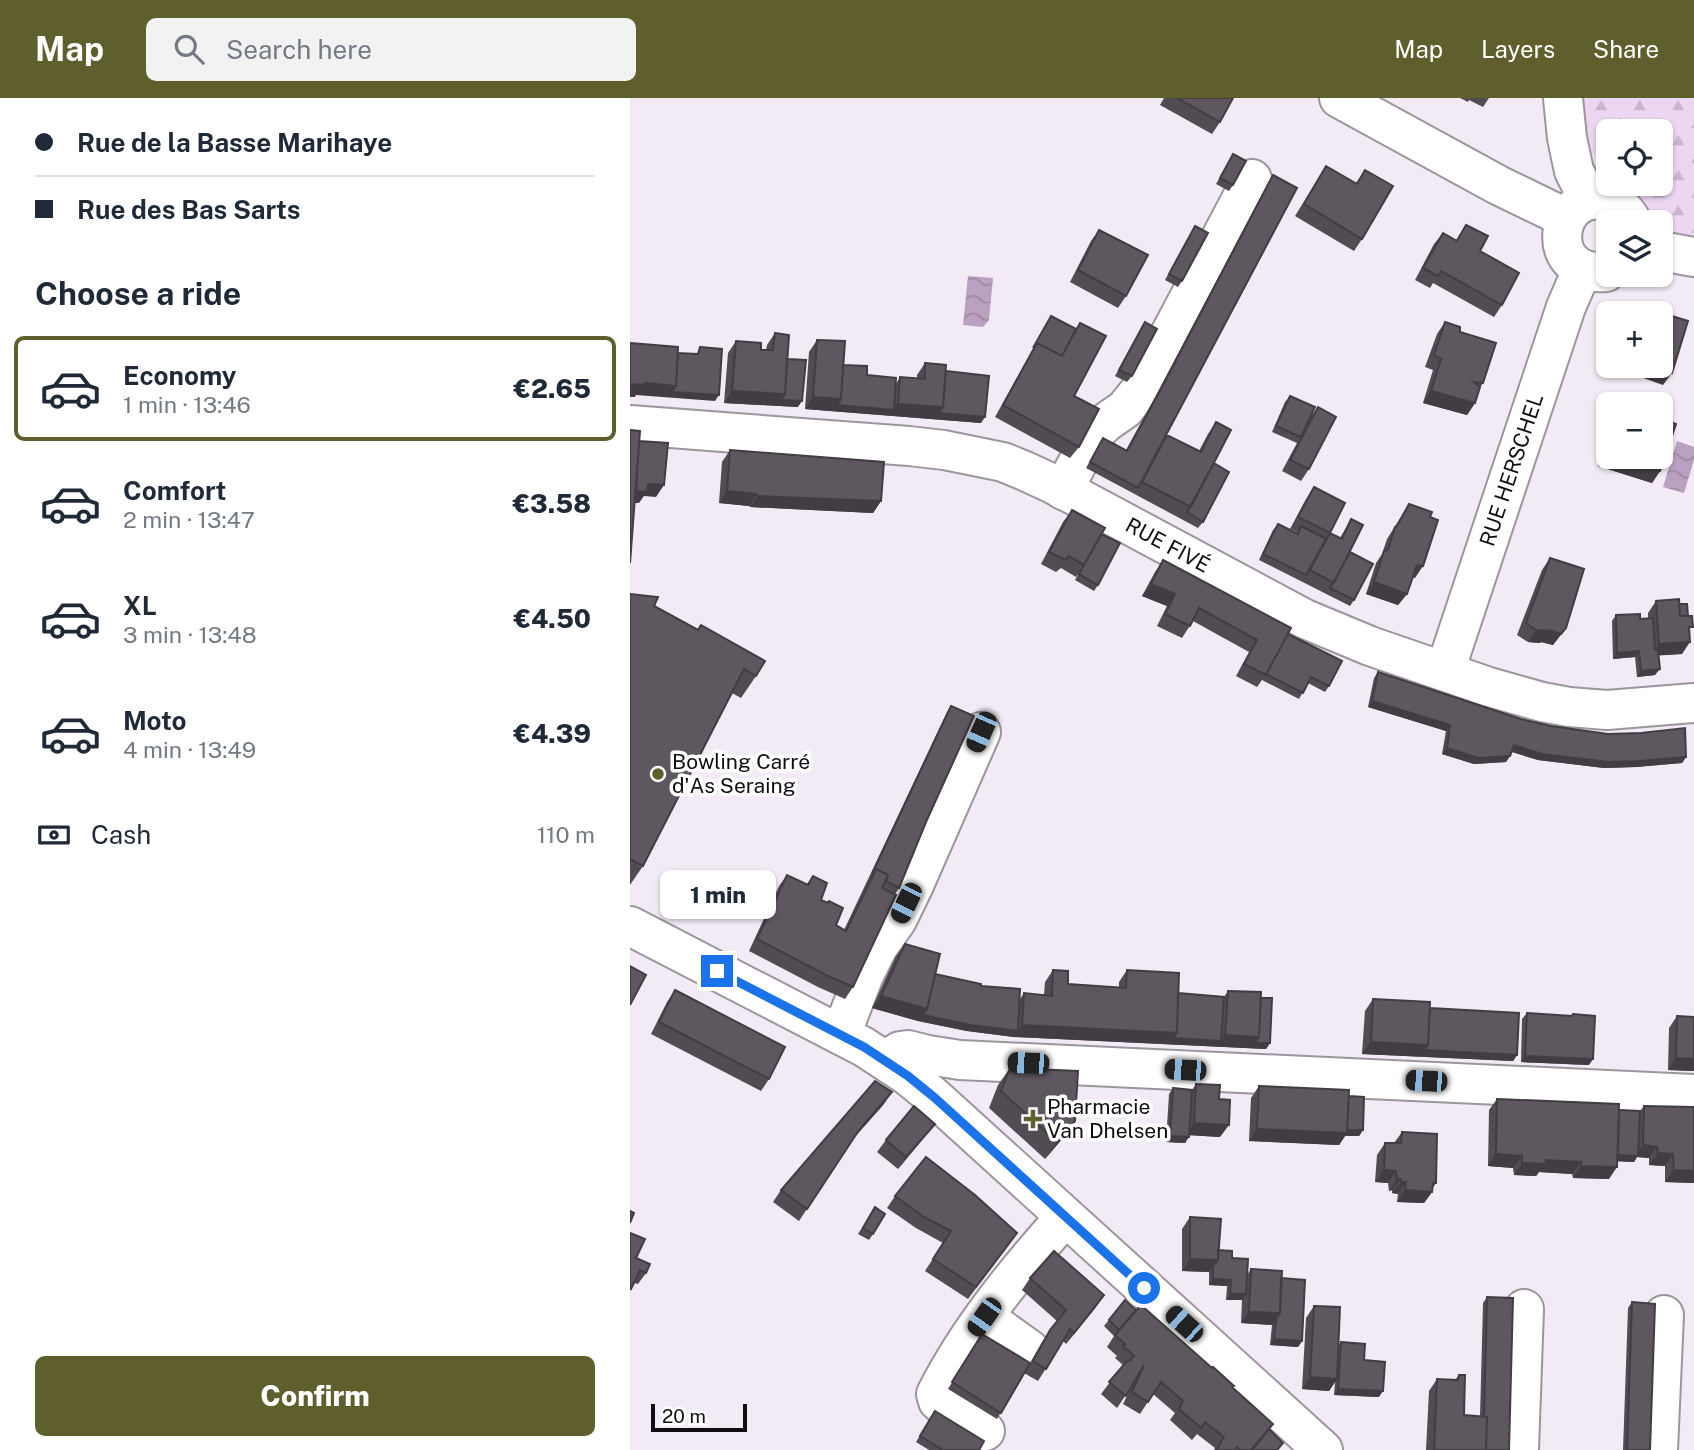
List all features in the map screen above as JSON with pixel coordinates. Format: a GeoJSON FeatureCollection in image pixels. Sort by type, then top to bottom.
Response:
{"type":"FeatureCollection","features":[{"type":"Feature","properties":{"kind":"street"},"geometry":{"type":"LineString","coordinates":[[1339,98],[1498,185],[1578,209]]}},
{"type":"Feature","properties":{"kind":"street"},"geometry":{"type":"LineString","coordinates":[[1563,98],[1578,209]]}},
{"type":"Feature","properties":{"kind":"street"},"geometry":{"type":"LineString","coordinates":[[1063,490],[1093,436],[1125,408],[1141,389],[1252,179]]}},
{"type":"Feature","properties":{"kind":"street"},"geometry":{"type":"LineString","coordinates":[[1595,271],[1572,262],[1561,242],[1562,230],[1578,209],[1600,200],[1611,202],[1623,210]]}},
{"type":"Feature","properties":{"kind":"street"},"geometry":{"type":"LineString","coordinates":[[1673,253],[1694,257]]}},
{"type":"Feature","properties":{"kind":"street","name":"RUE HERSCHEL"},"geometry":{"type":"LineString","coordinates":[[1445,671],[1566,307],[1595,271]]}},
{"type":"Feature","properties":{"kind":"street","name":"RUE FIVÉ"},"geometry":{"type":"LineString","coordinates":[[630,425],[909,446],[1003,462],[1063,490],[1306,618],[1370,646],[1489,687],[1569,707],[1607,710],[1694,703]]}},
{"type":"Feature","properties":{"kind":"street"},"geometry":{"type":"LineString","coordinates":[[841,1035],[864,975],[878,947],[897,920],[914,885],[981,732]]}},
{"type":"Feature","properties":{"kind":"street"},"geometry":{"type":"LineString","coordinates":[[630,926],[841,1035],[908,1076],[1323,1450]]}},
{"type":"Feature","properties":{"kind":"street"},"geometry":{"type":"LineString","coordinates":[[888,1062],[891,1056],[908,1050],[941,1058],[994,1062],[1694,1094]]}},
{"type":"Feature","properties":{"kind":"street"},"geometry":{"type":"LineString","coordinates":[[985,1431],[944,1406],[938,1401],[936,1394],[984,1317],[1065,1217]]}},
{"type":"Feature","properties":{"kind":"street"},"geometry":{"type":"LineString","coordinates":[[1519,1450],[1524,1309]]}},
{"type":"Feature","properties":{"kind":"street"},"geometry":{"type":"LineString","coordinates":[[1658,1450],[1664,1315]]}},
{"type":"Feature","properties":{"kind":"street"},"geometry":{"type":"LineString","coordinates":[[984,1317],[1029,1349]]}},
{"type":"Feature","properties":{"kind":"green space"},"geometry":{"type":"Polygon","coordinates":[[[1576,98],[1694,98],[1694,237],[1673,231],[1673,210],[1636,210],[1621,196],[1673,196],[1673,119],[1596,119],[1596,160],[1583,134],[1576,98]]]}},
{"type":"Feature","properties":{"kind":"water"},"geometry":{"type":"Polygon","coordinates":[[[968,276],[993,278],[989,320],[983,327],[963,325],[968,276]]]}},
{"type":"Feature","properties":{"kind":"water"},"geometry":{"type":"Polygon","coordinates":[[[1677,441],[1694,447],[1694,460],[1684,493],[1663,487],[1668,469],[1673,469],[1673,454],[1677,441]]]}},
{"type":"Feature","properties":{"kind":"building"},"geometry":{"type":"Polygon","coordinates":[[[1177,98],[1233,98],[1220,122],[1177,98]]]}},
{"type":"Feature","properties":{"kind":"building"},"geometry":{"type":"Polygon","coordinates":[[[1233,154],[1246,161],[1233,185],[1220,178],[1233,154]]]}},
{"type":"Feature","properties":{"kind":"building"},"geometry":{"type":"Polygon","coordinates":[[[1326,166],[1357,184],[1365,170],[1393,186],[1362,239],[1304,204],[1326,166]]]}},
{"type":"Feature","properties":{"kind":"building"},"geometry":{"type":"Polygon","coordinates":[[[1273,175],[1297,188],[1138,488],[1090,462],[1103,438],[1127,451],[1273,175]]]}},
{"type":"Feature","properties":{"kind":"building"},"geometry":{"type":"Polygon","coordinates":[[[1466,225],[1488,236],[1480,251],[1519,273],[1502,305],[1441,271],[1438,276],[1423,268],[1443,233],[1457,241],[1466,225]]]}},
{"type":"Feature","properties":{"kind":"building"},"geometry":{"type":"Polygon","coordinates":[[[1195,226],[1208,233],[1182,281],[1169,274],[1195,226]]]}},
{"type":"Feature","properties":{"kind":"building"},"geometry":{"type":"Polygon","coordinates":[[[1099,230],[1148,255],[1126,296],[1078,270],[1099,230]]]}},
{"type":"Feature","properties":{"kind":"building"},"geometry":{"type":"Polygon","coordinates":[[[1051,316],[1076,329],[1062,356],[1037,343],[1033,348],[1051,316]]]}},
{"type":"Feature","properties":{"kind":"building"},"geometry":{"type":"Polygon","coordinates":[[[1673,316],[1688,321],[1673,370],[1673,316]]]}},
{"type":"Feature","properties":{"kind":"building"},"geometry":{"type":"Polygon","coordinates":[[[1145,322],[1157,329],[1132,376],[1119,370],[1145,322]]]}},
{"type":"Feature","properties":{"kind":"building"},"geometry":{"type":"Polygon","coordinates":[[[1445,322],[1460,327],[1460,332],[1496,343],[1483,383],[1474,382],[1480,387],[1475,403],[1431,391],[1441,359],[1434,355],[1445,322]]]}},
{"type":"Feature","properties":{"kind":"building"},"geometry":{"type":"Polygon","coordinates":[[[1080,323],[1106,336],[1074,396],[1099,409],[1079,447],[1003,405],[1037,343],[1062,356],[1080,323]]]}},
{"type":"Feature","properties":{"kind":"building"},"geometry":{"type":"Polygon","coordinates":[[[775,333],[789,335],[785,394],[732,391],[736,341],[761,343],[761,350],[773,350],[775,333]]]}},
{"type":"Feature","properties":{"kind":"building"},"geometry":{"type":"Polygon","coordinates":[[[817,340],[845,341],[841,399],[813,397],[817,340]]]}},
{"type":"Feature","properties":{"kind":"building"},"geometry":{"type":"Polygon","coordinates":[[[630,343],[678,347],[676,386],[630,384],[630,343]]]}},
{"type":"Feature","properties":{"kind":"building"},"geometry":{"type":"Polygon","coordinates":[[[700,347],[722,349],[719,395],[672,392],[676,386],[678,353],[698,354],[700,347]]]}},
{"type":"Feature","properties":{"kind":"building"},"geometry":{"type":"Polygon","coordinates":[[[787,359],[806,360],[802,401],[781,400],[785,394],[787,359]]]}},
{"type":"Feature","properties":{"kind":"building"},"geometry":{"type":"Polygon","coordinates":[[[925,363],[946,365],[943,407],[898,404],[900,377],[925,379],[925,363]]]}},
{"type":"Feature","properties":{"kind":"building"},"geometry":{"type":"Polygon","coordinates":[[[843,365],[867,366],[867,375],[896,378],[894,410],[837,405],[841,399],[843,365]]]}},
{"type":"Feature","properties":{"kind":"building"},"geometry":{"type":"Polygon","coordinates":[[[946,371],[989,376],[985,417],[939,413],[943,407],[946,371]]]}},
{"type":"Feature","properties":{"kind":"building"},"geometry":{"type":"Polygon","coordinates":[[[1290,396],[1315,407],[1301,437],[1276,426],[1290,396]]]}},
{"type":"Feature","properties":{"kind":"building"},"geometry":{"type":"Polygon","coordinates":[[[1318,407],[1336,417],[1309,469],[1290,460],[1318,407]]]}},
{"type":"Feature","properties":{"kind":"building"},"geometry":{"type":"Polygon","coordinates":[[[1216,422],[1231,430],[1191,507],[1142,482],[1167,435],[1201,452],[1216,422]]]}},
{"type":"Feature","properties":{"kind":"building"},"geometry":{"type":"Polygon","coordinates":[[[630,430],[640,431],[630,563],[630,430]]]}},
{"type":"Feature","properties":{"kind":"building"},"geometry":{"type":"Polygon","coordinates":[[[639,441],[668,443],[664,485],[648,484],[647,492],[636,491],[639,441]]]}},
{"type":"Feature","properties":{"kind":"building"},"geometry":{"type":"Polygon","coordinates":[[[730,450],[884,462],[881,501],[758,496],[727,491],[730,450]]]}},
{"type":"Feature","properties":{"kind":"building"},"geometry":{"type":"Polygon","coordinates":[[[1214,463],[1229,472],[1203,522],[1187,512],[1214,463]]]}},
{"type":"Feature","properties":{"kind":"building"},"geometry":{"type":"Polygon","coordinates":[[[1314,487],[1345,503],[1330,533],[1298,517],[1314,487]]]}},
{"type":"Feature","properties":{"kind":"building"},"geometry":{"type":"Polygon","coordinates":[[[1409,504],[1432,512],[1430,517],[1438,520],[1423,566],[1417,565],[1407,594],[1374,582],[1384,551],[1388,550],[1395,527],[1409,504]]]}},
{"type":"Feature","properties":{"kind":"building"},"geometry":{"type":"Polygon","coordinates":[[[1072,510],[1105,528],[1084,565],[1069,556],[1065,560],[1049,552],[1072,510]]]}},
{"type":"Feature","properties":{"kind":"building"},"geometry":{"type":"Polygon","coordinates":[[[1351,519],[1363,525],[1334,583],[1310,570],[1330,533],[1342,539],[1351,519]]]}},
{"type":"Feature","properties":{"kind":"building"},"geometry":{"type":"Polygon","coordinates":[[[1278,524],[1298,534],[1301,526],[1326,539],[1306,575],[1263,554],[1278,524]]]}},
{"type":"Feature","properties":{"kind":"building"},"geometry":{"type":"Polygon","coordinates":[[[1101,534],[1120,543],[1098,585],[1079,574],[1101,534]]]}},
{"type":"Feature","properties":{"kind":"building"},"geometry":{"type":"Polygon","coordinates":[[[1350,552],[1373,564],[1354,600],[1330,588],[1350,552]]]}},
{"type":"Feature","properties":{"kind":"building"},"geometry":{"type":"Polygon","coordinates":[[[1550,558],[1584,569],[1566,628],[1561,634],[1536,630],[1526,623],[1550,558]]]}},
{"type":"Feature","properties":{"kind":"building"},"geometry":{"type":"Polygon","coordinates":[[[1163,560],[1291,628],[1266,675],[1244,664],[1257,640],[1199,608],[1190,626],[1165,614],[1175,594],[1151,584],[1163,560]]]}},
{"type":"Feature","properties":{"kind":"building","name":"Bowling Carré d'As Seraing"},"geometry":{"type":"Polygon","coordinates":[[[630,594],[658,597],[654,606],[698,630],[701,625],[765,661],[756,676],[744,669],[643,866],[630,859],[630,594]]]}},
{"type":"Feature","properties":{"kind":"building"},"geometry":{"type":"Polygon","coordinates":[[[1679,599],[1680,616],[1692,616],[1693,627],[1689,627],[1690,642],[1659,644],[1656,601],[1679,599]]]}},
{"type":"Feature","properties":{"kind":"building"},"geometry":{"type":"Polygon","coordinates":[[[1679,604],[1687,604],[1688,616],[1680,616],[1679,604]]]}},
{"type":"Feature","properties":{"kind":"building"},"geometry":{"type":"Polygon","coordinates":[[[1640,614],[1640,619],[1653,618],[1655,650],[1658,650],[1660,669],[1641,671],[1639,651],[1617,653],[1616,615],[1640,614]]]}},
{"type":"Feature","properties":{"kind":"building"},"geometry":{"type":"Polygon","coordinates":[[[1288,634],[1342,661],[1329,686],[1311,677],[1303,693],[1266,674],[1288,634]]]}},
{"type":"Feature","properties":{"kind":"building"},"geometry":{"type":"Polygon","coordinates":[[[1378,672],[1521,719],[1551,726],[1608,734],[1685,728],[1686,757],[1608,762],[1542,754],[1514,745],[1510,756],[1478,758],[1447,748],[1450,725],[1372,701],[1378,672]]]}},
{"type":"Feature","properties":{"kind":"building"},"geometry":{"type":"Polygon","coordinates":[[[951,706],[974,716],[899,888],[886,881],[888,875],[876,869],[872,874],[951,706]]]}},
{"type":"Feature","properties":{"kind":"building"},"geometry":{"type":"Polygon","coordinates":[[[876,869],[888,875],[882,888],[896,895],[853,987],[757,939],[787,875],[808,885],[813,876],[827,883],[821,900],[843,908],[836,925],[846,931],[876,869]]]}},
{"type":"Feature","properties":{"kind":"building"},"geometry":{"type":"Polygon","coordinates":[[[905,944],[940,954],[927,1009],[881,996],[905,944]]]}},
{"type":"Feature","properties":{"kind":"building"},"geometry":{"type":"Polygon","coordinates":[[[630,966],[646,975],[630,1005],[630,966]]]}},
{"type":"Feature","properties":{"kind":"building"},"geometry":{"type":"Polygon","coordinates":[[[1053,970],[1068,971],[1068,984],[1126,988],[1127,970],[1179,973],[1177,1033],[1022,1025],[1024,993],[1052,996],[1053,970]]]}},
{"type":"Feature","properties":{"kind":"building"},"geometry":{"type":"Polygon","coordinates":[[[935,974],[981,986],[1020,989],[1018,1031],[923,1015],[927,1009],[935,974]]]}},
{"type":"Feature","properties":{"kind":"building"},"geometry":{"type":"Polygon","coordinates":[[[675,990],[785,1047],[769,1079],[659,1022],[675,990]]]}},
{"type":"Feature","properties":{"kind":"building"},"geometry":{"type":"Polygon","coordinates":[[[1228,991],[1261,992],[1259,1037],[1225,1035],[1228,991]]]}},
{"type":"Feature","properties":{"kind":"building"},"geometry":{"type":"Polygon","coordinates":[[[1178,993],[1224,997],[1221,1041],[1173,1038],[1177,1033],[1178,993]]]}},
{"type":"Feature","properties":{"kind":"building"},"geometry":{"type":"Polygon","coordinates":[[[1261,998],[1272,998],[1270,1043],[1255,1043],[1259,1037],[1261,998]]]}},
{"type":"Feature","properties":{"kind":"building"},"geometry":{"type":"Polygon","coordinates":[[[1373,999],[1430,1002],[1428,1045],[1371,1042],[1373,999]]]}},
{"type":"Feature","properties":{"kind":"building"},"geometry":{"type":"Polygon","coordinates":[[[1430,1008],[1519,1013],[1517,1055],[1424,1050],[1428,1045],[1430,1008]]]}},
{"type":"Feature","properties":{"kind":"building"},"geometry":{"type":"Polygon","coordinates":[[[1527,1013],[1595,1016],[1593,1059],[1525,1056],[1527,1013]]]}},
{"type":"Feature","properties":{"kind":"building"},"geometry":{"type":"Polygon","coordinates":[[[1677,1016],[1694,1017],[1694,1059],[1676,1058],[1677,1016]]]}},
{"type":"Feature","properties":{"kind":"building"},"geometry":{"type":"Polygon","coordinates":[[[1010,1068],[1078,1071],[1075,1121],[1057,1142],[1001,1091],[1010,1068]]]}},
{"type":"Feature","properties":{"kind":"building"},"geometry":{"type":"Polygon","coordinates":[[[875,1081],[892,1092],[859,1130],[807,1209],[781,1190],[875,1081]]]}},
{"type":"Feature","properties":{"kind":"building"},"geometry":{"type":"Polygon","coordinates":[[[1196,1084],[1220,1085],[1219,1099],[1230,1100],[1229,1125],[1194,1123],[1196,1084]]]}},
{"type":"Feature","properties":{"kind":"building"},"geometry":{"type":"Polygon","coordinates":[[[1259,1086],[1349,1090],[1347,1133],[1257,1129],[1259,1086]]]}},
{"type":"Feature","properties":{"kind":"building"},"geometry":{"type":"Polygon","coordinates":[[[1173,1088],[1192,1090],[1189,1137],[1170,1136],[1173,1088]]]}},
{"type":"Feature","properties":{"kind":"building"},"geometry":{"type":"Polygon","coordinates":[[[1349,1096],[1364,1097],[1363,1130],[1347,1130],[1349,1096]]]}},
{"type":"Feature","properties":{"kind":"building"},"geometry":{"type":"Polygon","coordinates":[[[1497,1099],[1619,1104],[1617,1167],[1581,1166],[1581,1162],[1546,1160],[1545,1164],[1522,1163],[1522,1156],[1496,1154],[1497,1099]]]}},
{"type":"Feature","properties":{"kind":"building"},"geometry":{"type":"Polygon","coordinates":[[[914,1106],[935,1124],[906,1157],[886,1140],[914,1106]]]}},
{"type":"Feature","properties":{"kind":"building"},"geometry":{"type":"Polygon","coordinates":[[[1644,1106],[1694,1107],[1694,1171],[1674,1170],[1673,1154],[1658,1153],[1657,1147],[1643,1145],[1644,1106]]]}},
{"type":"Feature","properties":{"kind":"building"},"geometry":{"type":"Polygon","coordinates":[[[1619,1110],[1640,1111],[1638,1156],[1618,1155],[1619,1110]]]}},
{"type":"Feature","properties":{"kind":"building"},"geometry":{"type":"Polygon","coordinates":[[[1402,1132],[1437,1134],[1436,1183],[1433,1183],[1432,1192],[1405,1190],[1406,1182],[1397,1179],[1396,1171],[1384,1170],[1385,1143],[1401,1143],[1402,1132]]]}},
{"type":"Feature","properties":{"kind":"building"},"geometry":{"type":"Polygon","coordinates":[[[926,1157],[975,1195],[1017,1233],[976,1287],[933,1259],[951,1231],[924,1217],[895,1196],[926,1157]]]}},
{"type":"Feature","properties":{"kind":"building"},"geometry":{"type":"Polygon","coordinates":[[[875,1207],[885,1214],[873,1234],[863,1228],[875,1207]]]}},
{"type":"Feature","properties":{"kind":"building"},"geometry":{"type":"Polygon","coordinates":[[[1190,1217],[1221,1219],[1218,1260],[1190,1259],[1190,1217]]]}},
{"type":"Feature","properties":{"kind":"building"},"geometry":{"type":"Polygon","coordinates":[[[630,1233],[645,1239],[636,1258],[650,1264],[646,1273],[640,1270],[631,1289],[630,1288],[630,1233]]]}},
{"type":"Feature","properties":{"kind":"building"},"geometry":{"type":"Polygon","coordinates":[[[1218,1250],[1232,1251],[1232,1258],[1248,1259],[1246,1294],[1230,1294],[1231,1280],[1213,1279],[1213,1266],[1218,1260],[1218,1250]]]}},
{"type":"Feature","properties":{"kind":"building"},"geometry":{"type":"Polygon","coordinates":[[[1054,1251],[1104,1295],[1074,1333],[1070,1329],[1046,1369],[1033,1361],[1050,1330],[1066,1310],[1030,1278],[1054,1251]]]}},
{"type":"Feature","properties":{"kind":"building"},"geometry":{"type":"Polygon","coordinates":[[[1251,1269],[1282,1271],[1280,1313],[1249,1312],[1251,1269]]]}},
{"type":"Feature","properties":{"kind":"building"},"geometry":{"type":"Polygon","coordinates":[[[1281,1278],[1305,1280],[1302,1341],[1274,1339],[1276,1319],[1280,1313],[1281,1278]]]}},
{"type":"Feature","properties":{"kind":"building"},"geometry":{"type":"Polygon","coordinates":[[[1487,1297],[1513,1298],[1509,1450],[1486,1450],[1487,1417],[1484,1417],[1487,1297]]]}},
{"type":"Feature","properties":{"kind":"building"},"geometry":{"type":"Polygon","coordinates":[[[1125,1300],[1136,1310],[1119,1330],[1109,1320],[1125,1300]]]}},
{"type":"Feature","properties":{"kind":"building"},"geometry":{"type":"Polygon","coordinates":[[[1632,1302],[1655,1304],[1650,1450],[1627,1450],[1632,1302]]]}},
{"type":"Feature","properties":{"kind":"building"},"geometry":{"type":"Polygon","coordinates":[[[1141,1305],[1213,1367],[1273,1424],[1251,1450],[1240,1450],[1237,1447],[1235,1450],[1216,1450],[1224,1437],[1205,1422],[1201,1428],[1179,1409],[1183,1401],[1161,1382],[1148,1402],[1132,1392],[1144,1365],[1126,1396],[1109,1382],[1134,1356],[1115,1335],[1141,1305]]]}},
{"type":"Feature","properties":{"kind":"building"},"geometry":{"type":"Polygon","coordinates":[[[1314,1306],[1340,1307],[1337,1379],[1310,1377],[1314,1306]]]}},
{"type":"Feature","properties":{"kind":"building"},"geometry":{"type":"Polygon","coordinates":[[[982,1334],[1030,1363],[1001,1413],[952,1382],[982,1334]]]}},
{"type":"Feature","properties":{"kind":"building"},"geometry":{"type":"Polygon","coordinates":[[[1341,1342],[1365,1344],[1364,1360],[1385,1362],[1383,1391],[1338,1389],[1341,1342]]]}},
{"type":"Feature","properties":{"kind":"building"},"geometry":{"type":"Polygon","coordinates":[[[1459,1375],[1465,1375],[1464,1415],[1487,1417],[1486,1450],[1434,1450],[1437,1379],[1458,1380],[1459,1375]]]}},
{"type":"Feature","properties":{"kind":"building"},"geometry":{"type":"Polygon","coordinates":[[[935,1411],[984,1441],[979,1450],[943,1450],[920,1436],[935,1411]]]}},
{"type":"Feature","properties":{"kind":"building"},"geometry":{"type":"Polygon","coordinates":[[[1269,1429],[1283,1443],[1277,1450],[1252,1450],[1269,1429]]]}},
{"type":"Feature","properties":{"kind":"place","name":"Bowling Carré d'As Seraing"},"geometry":{"type":"Point","coordinates":[658,774]}},
{"type":"Feature","properties":{"kind":"place","name":"Pharmacie Van Dhelsen"},"geometry":{"type":"Point","coordinates":[1033,1119]}},
{"type":"Feature","properties":{"kind":"route"},"geometry":{"type":"LineString","coordinates":[[717,971],[864,1047],[908,1076],[1144,1288]]}}]}
